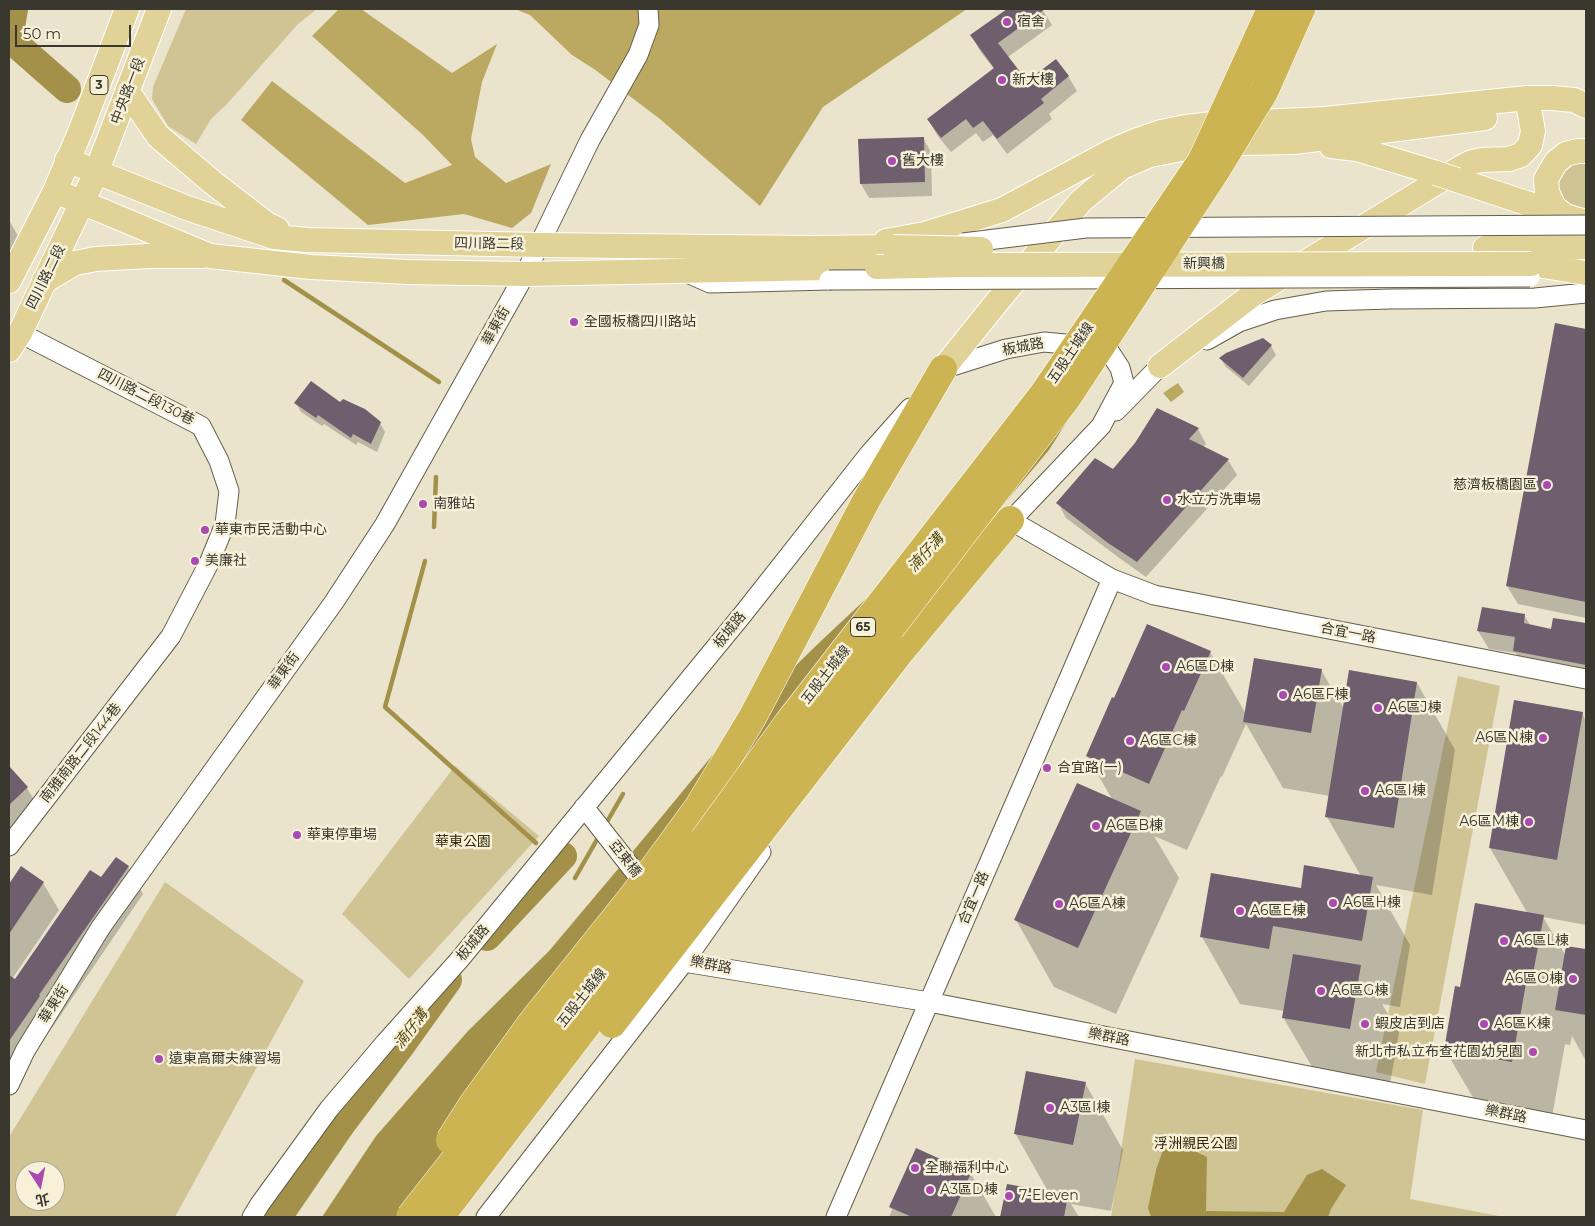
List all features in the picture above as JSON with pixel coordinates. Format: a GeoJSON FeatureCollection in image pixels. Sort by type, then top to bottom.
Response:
{"type":"FeatureCollection","features":[{"type":"Feature","properties":{"kind":"highway","name":"五股土城線"},"geometry":{"type":"LineString","coordinates":[[410,1217],[633,932],[705,838],[788,723],[1044,393],[1202,160],[1271,9]]}},
{"type":"Feature","properties":{"kind":"highway","name":"五股土城線"},"geometry":{"type":"LineString","coordinates":[[440,1217],[1068,398],[1218,169],[1260,99],[1301,9]]}},
{"type":"Feature","properties":{"kind":"highway"},"geometry":{"type":"LineString","coordinates":[[400,1217],[473,1104],[528,1028],[633,896],[698,806],[752,718],[867,499],[943,370]]}},
{"type":"Feature","properties":{"kind":"highway"},"geometry":{"type":"LineString","coordinates":[[463,1217],[902,651],[1010,520]]}},
{"type":"Feature","properties":{"kind":"main road","name":"3"},"geometry":{"type":"LineString","coordinates":[[9,281],[55,191],[84,124],[127,9]]}},
{"type":"Feature","properties":{"kind":"main road","name":"中央路一段"},"geometry":{"type":"LineString","coordinates":[[96,173],[159,9]]}},
{"type":"Feature","properties":{"kind":"main road"},"geometry":{"type":"LineString","coordinates":[[128,92],[158,136],[212,182],[268,225],[306,240]]}},
{"type":"Feature","properties":{"kind":"main road"},"geometry":{"type":"LineString","coordinates":[[852,248],[925,234],[1002,210],[1135,140],[1186,127],[1528,106],[1586,106]]}},
{"type":"Feature","properties":{"kind":"main road"},"geometry":{"type":"LineString","coordinates":[[1294,142],[1528,106]]}},
{"type":"Feature","properties":{"kind":"main road"},"geometry":{"type":"LineString","coordinates":[[1160,366],[1252,295],[1462,167],[1472,162],[1509,159],[1521,155],[1530,145],[1533,131],[1528,106]]}},
{"type":"Feature","properties":{"kind":"main road"},"geometry":{"type":"LineString","coordinates":[[943,370],[1081,201],[1122,167],[1150,155],[1191,147],[1242,143],[1294,142],[1357,149],[1404,162],[1579,221]]}},
{"type":"Feature","properties":{"kind":"main road"},"geometry":{"type":"LineString","coordinates":[[1579,221],[1554,206],[1546,192],[1546,179],[1556,162],[1566,154],[1578,150],[1586,150]]}},
{"type":"Feature","properties":{"kind":"main road","name":"四川路二段"},"geometry":{"type":"LineString","coordinates":[[67,160],[187,208],[274,237],[306,240],[540,245],[893,247]]}},
{"type":"Feature","properties":{"kind":"main road","name":"四川路二段"},"geometry":{"type":"LineString","coordinates":[[14,342],[96,173]]}},
{"type":"Feature","properties":{"kind":"main road","name":"四川路二段"},"geometry":{"type":"LineString","coordinates":[[55,191],[210,256],[311,267],[408,272],[525,274],[877,267]]}},
{"type":"Feature","properties":{"kind":"main road","name":"新興橋"},"geometry":{"type":"LineString","coordinates":[[893,247],[1007,250],[1586,247]]}},
{"type":"Feature","properties":{"kind":"main road"},"geometry":{"type":"LineString","coordinates":[[44,281],[75,263],[96,259],[148,256],[210,256]]}},
{"type":"Feature","properties":{"kind":"main road","name":"新興橋"},"geometry":{"type":"LineString","coordinates":[[877,267],[964,265],[1530,271],[1584,279]]}},
{"type":"Feature","properties":{"kind":"street","name":"華東街"},"geometry":{"type":"LineString","coordinates":[[9,1085],[25,1051],[102,927],[334,602],[385,524],[525,274],[590,140],[638,55],[649,25],[648,9]]}},
{"type":"Feature","properties":{"kind":"street"},"geometry":{"type":"LineString","coordinates":[[924,248],[1086,228],[1579,221]]}},
{"type":"Feature","properties":{"kind":"street"},"geometry":{"type":"LineString","coordinates":[[682,271],[710,283],[1530,271]]}},
{"type":"Feature","properties":{"kind":"street"},"geometry":{"type":"LineString","coordinates":[[1101,426],[1160,366],[1238,322],[1275,310],[1326,301],[1535,298],[1584,279]]}},
{"type":"Feature","properties":{"kind":"street","name":"四川路二段130巷"},"geometry":{"type":"LineString","coordinates":[[14,342],[202,426],[219,460],[230,491],[225,524],[209,563],[171,636],[153,660]]}},
{"type":"Feature","properties":{"kind":"street","name":"板城路"},"geometry":{"type":"LineString","coordinates":[[252,1217],[329,1109],[460,959],[743,614],[870,453],[943,370],[1006,349],[1044,342],[1107,348],[1120,368],[1124,383],[1101,426],[1010,520],[934,615],[826,760],[684,962],[486,1217]]}},
{"type":"Feature","properties":{"kind":"street","name":"合宜一路"},"geometry":{"type":"LineString","coordinates":[[1010,520],[1112,579],[1154,595],[1586,679]]}},
{"type":"Feature","properties":{"kind":"street","name":"合宜一路"},"geometry":{"type":"LineString","coordinates":[[836,1217],[849,1191],[1112,579]]}},
{"type":"Feature","properties":{"kind":"street","name":"南雅南路二段144巷"},"geometry":{"type":"LineString","coordinates":[[9,846],[153,660]]}},
{"type":"Feature","properties":{"kind":"street","name":"亞東橋"},"geometry":{"type":"LineString","coordinates":[[584,807],[662,906]]}},
{"type":"Feature","properties":{"kind":"street","name":"樂群路"},"geometry":{"type":"LineString","coordinates":[[662,906],[684,962],[929,1002],[1586,1130]]}},
{"type":"Feature","properties":{"kind":"green space"},"geometry":{"type":"Polygon","coordinates":[[[186,9],[317,9],[298,24],[226,105],[211,119],[196,144],[168,126],[152,99],[153,87],[186,9]]]}},
{"type":"Feature","properties":{"kind":"green space"},"geometry":{"type":"Polygon","coordinates":[[[1576,162],[1586,162],[1586,214],[1570,207],[1563,200],[1559,189],[1560,177],[1565,169],[1576,162]]]}},
{"type":"Feature","properties":{"kind":"green space"},"geometry":{"type":"Polygon","coordinates":[[[1458,676],[1500,686],[1425,1084],[1376,1072],[1458,676]]]}},
{"type":"Feature","properties":{"kind":"green space","name":"華東公園"},"geometry":{"type":"Polygon","coordinates":[[[455,766],[539,836],[409,979],[342,914],[455,766]]]}},
{"type":"Feature","properties":{"kind":"green space","name":"遠東高爾夫練習場"},"geometry":{"type":"Polygon","coordinates":[[[165,882],[304,981],[175,1217],[9,1217],[9,1137],[165,882]]]}},
{"type":"Feature","properties":{"kind":"green space","name":"浮洲親民公園"},"geometry":{"type":"Polygon","coordinates":[[[1135,1059],[1423,1110],[1410,1199],[1504,1217],[1111,1217],[1135,1059]]]}},
{"type":"Feature","properties":{"kind":"shaded area"},"geometry":{"type":"Polygon","coordinates":[[[339,9],[361,9],[452,73],[497,44],[482,82],[471,139],[475,157],[506,183],[551,164],[531,213],[512,228],[464,214],[368,225],[241,120],[272,81],[405,183],[452,165],[423,135],[312,36],[339,9]]]}},
{"type":"Feature","properties":{"kind":"shaded area"},"geometry":{"type":"Polygon","coordinates":[[[515,9],[967,9],[823,107],[760,206],[660,119],[594,69],[572,55],[530,15],[515,9]]]}},
{"type":"Feature","properties":{"kind":"shaded area"},"geometry":{"type":"Polygon","coordinates":[[[1178,383],[1184,392],[1171,402],[1163,393],[1178,383]]]}},
{"type":"Feature","properties":{"kind":"water"},"geometry":{"type":"Polygon","coordinates":[[[1083,396],[1049,450],[811,734],[420,1217],[322,1217],[376,1136],[468,1031],[549,951],[749,711],[822,640],[1083,396]]]}},
{"type":"Feature","properties":{"kind":"water"},"geometry":{"type":"Polygon","coordinates":[[[1167,1138],[1207,1157],[1206,1211],[1284,1212],[1307,1175],[1322,1169],[1346,1185],[1328,1217],[1151,1217],[1148,1208],[1156,1170],[1167,1138]]]}},
{"type":"Feature","properties":{"kind":"building","name":"新大樓"},"geometry":{"type":"Polygon","coordinates":[[[1007,9],[1045,9],[998,43],[1027,81],[1056,59],[1069,76],[1041,99],[1044,103],[997,139],[983,121],[973,128],[966,119],[941,138],[927,119],[994,68],[970,35],[1007,9]]]}},
{"type":"Feature","properties":{"kind":"building","name":"舊大樓"},"geometry":{"type":"Polygon","coordinates":[[[924,137],[925,182],[860,184],[858,139],[924,137]]]}},
{"type":"Feature","properties":{"kind":"building"},"geometry":{"type":"Polygon","coordinates":[[[1555,323],[1586,329],[1586,602],[1506,586],[1555,323]]]}},
{"type":"Feature","properties":{"kind":"building"},"geometry":{"type":"Polygon","coordinates":[[[1263,338],[1272,345],[1243,378],[1219,358],[1226,353],[1263,338]]]}},
{"type":"Feature","properties":{"kind":"building"},"geometry":{"type":"Polygon","coordinates":[[[311,381],[340,402],[343,399],[365,409],[381,422],[371,444],[353,434],[351,438],[318,415],[316,418],[294,403],[311,381]]]}},
{"type":"Feature","properties":{"kind":"building"},"geometry":{"type":"Polygon","coordinates":[[[1157,408],[1199,428],[1189,439],[1229,459],[1137,562],[1108,543],[1056,503],[1095,458],[1113,469],[1135,443],[1157,408]]]}},
{"type":"Feature","properties":{"kind":"building"},"geometry":{"type":"Polygon","coordinates":[[[1482,607],[1525,614],[1524,623],[1551,629],[1553,618],[1586,623],[1586,665],[1513,651],[1515,637],[1477,631],[1482,607]]]}},
{"type":"Feature","properties":{"kind":"building"},"geometry":{"type":"Polygon","coordinates":[[[1147,624],[1211,651],[1149,784],[1086,756],[1147,624]]]}},
{"type":"Feature","properties":{"kind":"building","name":"A6區F棟"},"geometry":{"type":"Polygon","coordinates":[[[1254,658],[1322,669],[1311,733],[1243,722],[1254,658]]]}},
{"type":"Feature","properties":{"kind":"building"},"geometry":{"type":"Polygon","coordinates":[[[1349,670],[1417,682],[1394,828],[1325,817],[1349,670]]]}},
{"type":"Feature","properties":{"kind":"building"},"geometry":{"type":"Polygon","coordinates":[[[1514,700],[1583,712],[1557,860],[1489,848],[1514,700]]]}},
{"type":"Feature","properties":{"kind":"building"},"geometry":{"type":"Polygon","coordinates":[[[9,766],[28,787],[9,805],[9,766]]]}},
{"type":"Feature","properties":{"kind":"building"},"geometry":{"type":"Polygon","coordinates":[[[1077,783],[1141,811],[1078,948],[1014,920],[1077,783]]]}},
{"type":"Feature","properties":{"kind":"building"},"geometry":{"type":"Polygon","coordinates":[[[116,857],[129,866],[9,1041],[9,975],[15,979],[90,870],[101,877],[116,857]]]}},
{"type":"Feature","properties":{"kind":"building"},"geometry":{"type":"Polygon","coordinates":[[[1304,865],[1373,877],[1362,941],[1273,926],[1269,949],[1200,937],[1211,873],[1301,888],[1304,865]]]}},
{"type":"Feature","properties":{"kind":"building"},"geometry":{"type":"Polygon","coordinates":[[[21,866],[44,882],[9,934],[9,884],[21,866]]]}},
{"type":"Feature","properties":{"kind":"building"},"geometry":{"type":"Polygon","coordinates":[[[1475,903],[1544,915],[1532,979],[1527,978],[1512,1062],[1444,1050],[1455,986],[1460,987],[1475,903]]]}},
{"type":"Feature","properties":{"kind":"building","name":"A6區O棟"},"geometry":{"type":"Polygon","coordinates":[[[1566,946],[1586,949],[1586,1015],[1555,1010],[1566,946]]]}},
{"type":"Feature","properties":{"kind":"building","name":"A6區G棟"},"geometry":{"type":"Polygon","coordinates":[[[1293,954],[1361,965],[1350,1029],[1282,1018],[1293,954]]]}},
{"type":"Feature","properties":{"kind":"building","name":"A3區I棟"},"geometry":{"type":"Polygon","coordinates":[[[1026,1071],[1086,1082],[1073,1145],[1014,1134],[1026,1071]]]}},
{"type":"Feature","properties":{"kind":"building","name":"A3區D棟"},"geometry":{"type":"Polygon","coordinates":[[[916,1148],[971,1173],[951,1217],[912,1217],[889,1207],[916,1148]]]}},
{"type":"Feature","properties":{"kind":"building"},"geometry":{"type":"Polygon","coordinates":[[[1007,1184],[1068,1195],[1064,1217],[1000,1217],[1007,1184]]]}},
{"type":"Feature","properties":{"kind":"waterway"},"geometry":{"type":"LineString","coordinates":[[14,9],[9,38],[67,89]]}},
{"type":"Feature","properties":{"kind":"waterway"},"geometry":{"type":"LineString","coordinates":[[284,280],[439,382]]}},
{"type":"Feature","properties":{"kind":"waterway"},"geometry":{"type":"LineString","coordinates":[[434,527],[436,477]]}},
{"type":"Feature","properties":{"kind":"waterway"},"geometry":{"type":"LineString","coordinates":[[425,561],[385,707],[536,843]]}},
{"type":"Feature","properties":{"kind":"waterway"},"geometry":{"type":"LineString","coordinates":[[604,827],[623,794]]}},
{"type":"Feature","properties":{"kind":"waterway"},"geometry":{"type":"LineString","coordinates":[[575,878],[599,836]]}},
{"type":"Feature","properties":{"kind":"waterway","name":"湳仔溝"},"geometry":{"type":"LineString","coordinates":[[487,937],[563,856]]}},
{"type":"Feature","properties":{"kind":"waterway","name":"湳仔溝"},"geometry":{"type":"LineString","coordinates":[[278,1217],[341,1125],[448,980]]}},
{"type":"Feature","properties":{"kind":"place","name":"宿舍"},"geometry":{"type":"Point","coordinates":[1007,22]}},
{"type":"Feature","properties":{"kind":"place","name":"新大樓"},"geometry":{"type":"Point","coordinates":[1002,80]}},
{"type":"Feature","properties":{"kind":"place","name":"舊大樓"},"geometry":{"type":"Point","coordinates":[892,161]}},
{"type":"Feature","properties":{"kind":"place","name":"全國板橋四川路站"},"geometry":{"type":"Point","coordinates":[574,322]}},
{"type":"Feature","properties":{"kind":"place","name":"慈濟板橋園區"},"geometry":{"type":"Point","coordinates":[1547,485]}},
{"type":"Feature","properties":{"kind":"place","name":"水立方洗車場"},"geometry":{"type":"Point","coordinates":[1167,500]}},
{"type":"Feature","properties":{"kind":"place","name":"南雅站"},"geometry":{"type":"Point","coordinates":[423,504]}},
{"type":"Feature","properties":{"kind":"place","name":"華東市民活動中心"},"geometry":{"type":"Point","coordinates":[205,530]}},
{"type":"Feature","properties":{"kind":"place","name":"美廉社"},"geometry":{"type":"Point","coordinates":[195,561]}},
{"type":"Feature","properties":{"kind":"place","name":"A6區D棟"},"geometry":{"type":"Point","coordinates":[1166,667]}},
{"type":"Feature","properties":{"kind":"place","name":"A6區F棟"},"geometry":{"type":"Point","coordinates":[1283,695]}},
{"type":"Feature","properties":{"kind":"place","name":"A6區J棟"},"geometry":{"type":"Point","coordinates":[1378,708]}},
{"type":"Feature","properties":{"kind":"place","name":"A6區N棟"},"geometry":{"type":"Point","coordinates":[1543,738]}},
{"type":"Feature","properties":{"kind":"place","name":"A6區C棟"},"geometry":{"type":"Point","coordinates":[1130,741]}},
{"type":"Feature","properties":{"kind":"place","name":"合宜路(一)"},"geometry":{"type":"Point","coordinates":[1047,768]}},
{"type":"Feature","properties":{"kind":"place","name":"A6區I棟"},"geometry":{"type":"Point","coordinates":[1365,791]}},
{"type":"Feature","properties":{"kind":"place","name":"A6區M棟"},"geometry":{"type":"Point","coordinates":[1529,822]}},
{"type":"Feature","properties":{"kind":"place","name":"A6區B棟"},"geometry":{"type":"Point","coordinates":[1096,826]}},
{"type":"Feature","properties":{"kind":"place","name":"華東停車場"},"geometry":{"type":"Point","coordinates":[297,835]}},
{"type":"Feature","properties":{"kind":"place","name":"A6區H棟"},"geometry":{"type":"Point","coordinates":[1333,903]}},
{"type":"Feature","properties":{"kind":"place","name":"A6區A棟"},"geometry":{"type":"Point","coordinates":[1059,904]}},
{"type":"Feature","properties":{"kind":"place","name":"A6區E棟"},"geometry":{"type":"Point","coordinates":[1240,911]}},
{"type":"Feature","properties":{"kind":"place","name":"A6區L棟"},"geometry":{"type":"Point","coordinates":[1504,941]}},
{"type":"Feature","properties":{"kind":"place","name":"A6區O棟"},"geometry":{"type":"Point","coordinates":[1573,979]}},
{"type":"Feature","properties":{"kind":"place","name":"A6區G棟"},"geometry":{"type":"Point","coordinates":[1321,991]}},
{"type":"Feature","properties":{"kind":"place","name":"蝦皮店到店"},"geometry":{"type":"Point","coordinates":[1365,1024]}},
{"type":"Feature","properties":{"kind":"place","name":"A6區K棟"},"geometry":{"type":"Point","coordinates":[1484,1024]}},
{"type":"Feature","properties":{"kind":"place","name":"新北市私立布查花園幼兒園"},"geometry":{"type":"Point","coordinates":[1533,1052]}},
{"type":"Feature","properties":{"kind":"place","name":"遠東高爾夫練習場"},"geometry":{"type":"Point","coordinates":[159,1059]}},
{"type":"Feature","properties":{"kind":"place","name":"A3區I棟"},"geometry":{"type":"Point","coordinates":[1050,1108]}},
{"type":"Feature","properties":{"kind":"place","name":"全聯福利中心"},"geometry":{"type":"Point","coordinates":[915,1168]}},
{"type":"Feature","properties":{"kind":"place","name":"A3區D棟"},"geometry":{"type":"Point","coordinates":[930,1190]}},
{"type":"Feature","properties":{"kind":"place","name":"7-Eleven"},"geometry":{"type":"Point","coordinates":[1009,1196]}}]}
